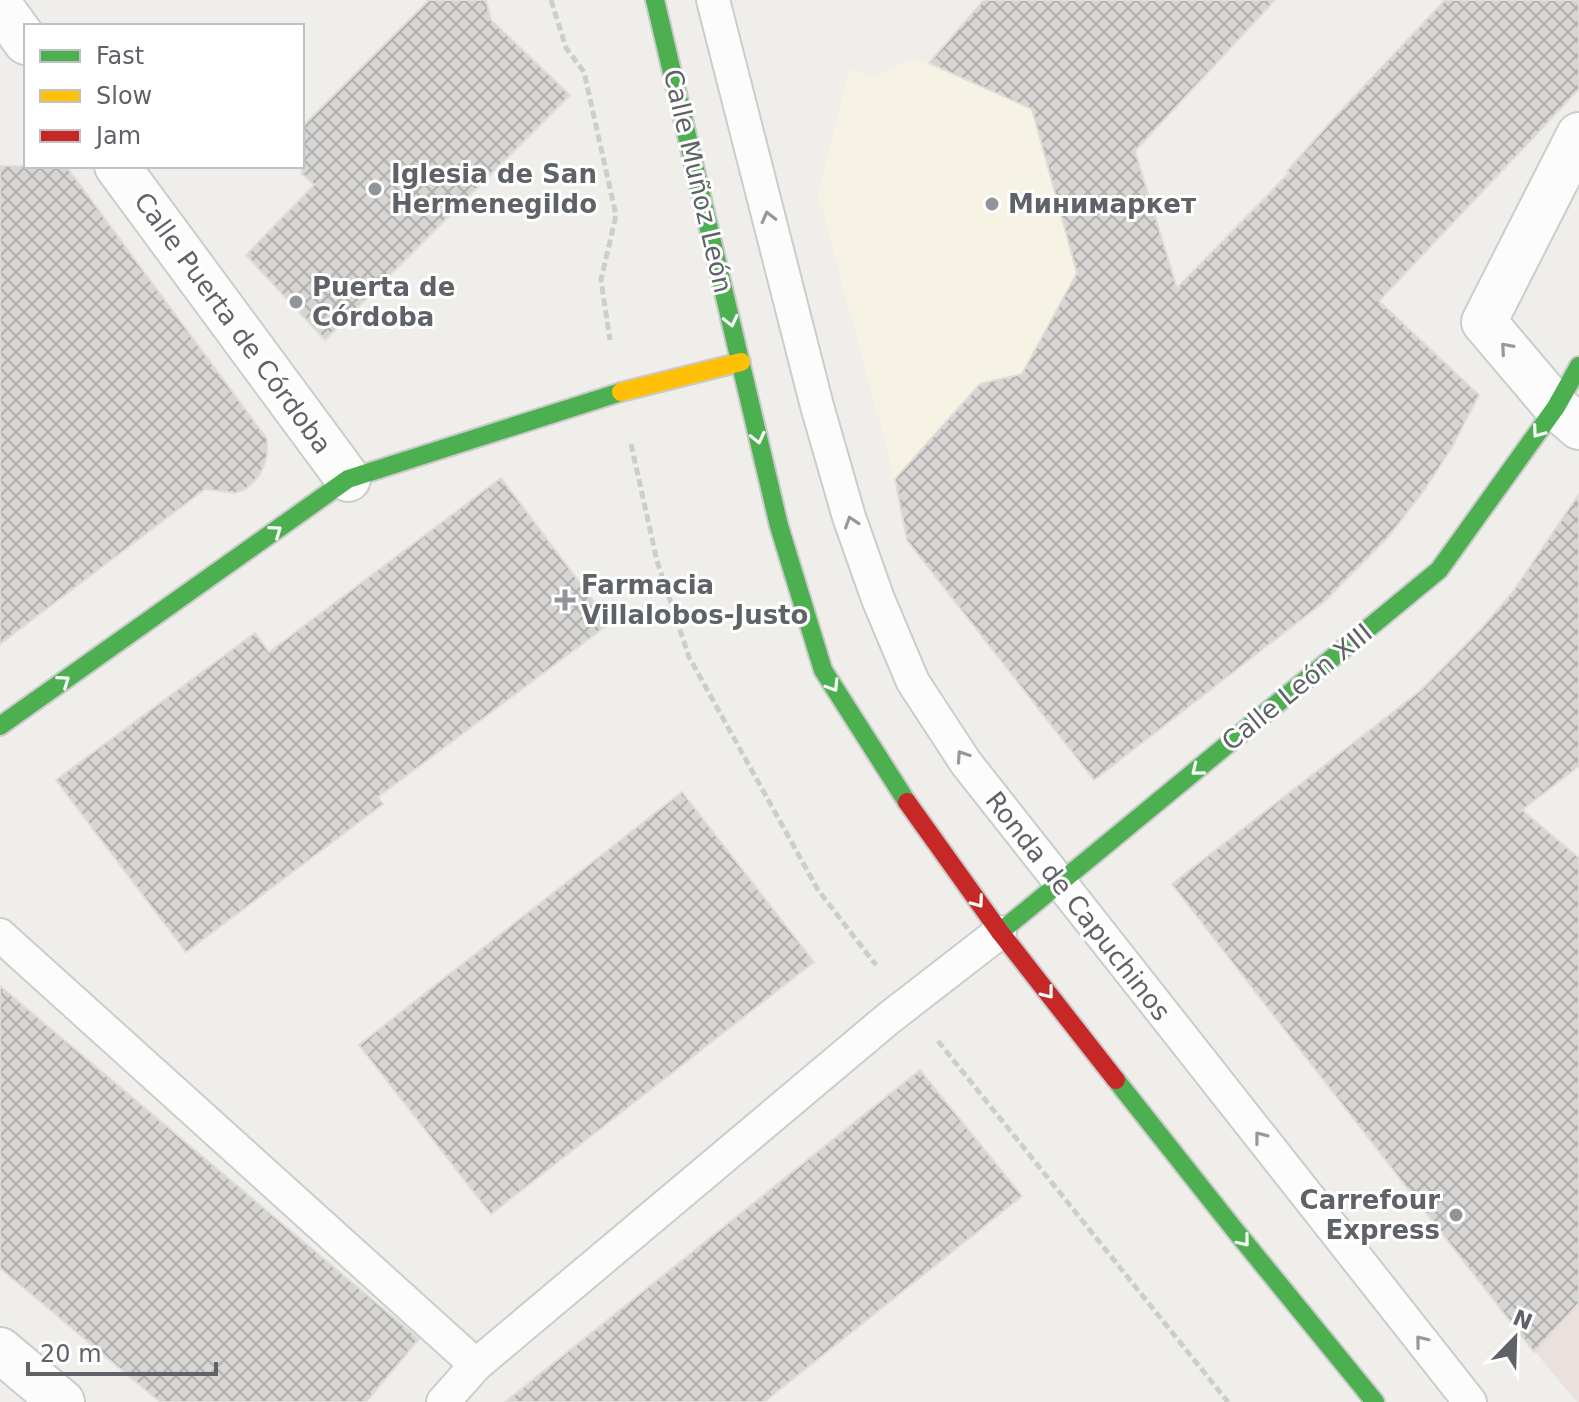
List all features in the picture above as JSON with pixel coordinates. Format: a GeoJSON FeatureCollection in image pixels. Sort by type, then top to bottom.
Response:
{"type":"FeatureCollection","features":[{"type":"Feature","properties":{"kind":"street","name":"Calle Muñoz León"},"geometry":{"type":"LineString","coordinates":[[655,0],[741,362]]}},
{"type":"Feature","properties":{"kind":"street"},"geometry":{"type":"LineString","coordinates":[[0,6],[24,39]]}},
{"type":"Feature","properties":{"kind":"street"},"geometry":{"type":"LineString","coordinates":[[1568,417],[1484,322],[1579,135]]}},
{"type":"Feature","properties":{"kind":"street","name":"Calle Puerta de Córdoba"},"geometry":{"type":"LineString","coordinates":[[118,168],[348,479]]}},
{"type":"Feature","properties":{"kind":"street"},"geometry":{"type":"LineString","coordinates":[[0,726],[348,479],[618,393],[741,362],[779,526],[823,670],[917,818],[1000,932],[1375,1402]]}},
{"type":"Feature","properties":{"kind":"street","name":"Calle León XIII"},"geometry":{"type":"LineString","coordinates":[[1000,932],[1439,570],[1568,417],[1579,366]]}},
{"type":"Feature","properties":{"kind":"street"},"geometry":{"type":"LineString","coordinates":[[0,1350],[62,1402]]}},
{"type":"Feature","properties":{"kind":"lane","name":"Ronda de Capuchinos"},"geometry":{"type":"LineString","coordinates":[[713,0],[801,347],[849,517],[878,599],[913,682],[966,763],[1470,1402]]}},
{"type":"Feature","properties":{"kind":"lane"},"geometry":{"type":"LineString","coordinates":[[443,1402],[476,1365],[889,1018],[1000,932]]}},
{"type":"Feature","properties":{"kind":"lane"},"geometry":{"type":"LineString","coordinates":[[0,935],[476,1365]]}},
{"type":"Feature","properties":{"kind":"path"},"geometry":{"type":"LineString","coordinates":[[551,0],[566,48],[584,72],[616,215],[601,280],[612,352]]}},
{"type":"Feature","properties":{"kind":"path"},"geometry":{"type":"LineString","coordinates":[[630,440],[657,561],[689,657],[818,890],[877,965]]}},
{"type":"Feature","properties":{"kind":"path"},"geometry":{"type":"LineString","coordinates":[[932,1033],[1228,1402]]}},
{"type":"Feature","properties":{"kind":"shaded area"},"geometry":{"type":"Polygon","coordinates":[[[914,58],[1032,109],[1077,273],[1022,374],[980,384],[895,479],[818,193],[849,70],[873,76],[914,58]]]}},
{"type":"Feature","properties":{"kind":"shaded area"},"geometry":{"type":"Polygon","coordinates":[[[1579,1240],[1579,1402],[1577,1402],[1506,1317],[1579,1240]]]}},
{"type":"Feature","properties":{"kind":"building","name":"Iglesia de San Hermenegildo"},"geometry":{"type":"Polygon","coordinates":[[[429,0],[486,0],[491,20],[570,95],[325,340],[246,255],[314,185],[302,174],[304,125],[429,0]]]}},
{"type":"Feature","properties":{"kind":"building"},"geometry":{"type":"Polygon","coordinates":[[[984,0],[1275,0],[1135,151],[1177,288],[1289,173],[1287,171],[1334,118],[1445,0],[1579,0],[1579,89],[1379,301],[1479,395],[1452,447],[1388,537],[1325,601],[1094,780],[907,540],[895,479],[980,384],[1022,374],[1077,273],[1032,109],[929,63],[984,0]]]}},
{"type":"Feature","properties":{"kind":"building"},"geometry":{"type":"Polygon","coordinates":[[[0,166],[67,168],[267,439],[267,455],[259,476],[246,489],[235,493],[205,489],[0,644],[0,166]]]}},
{"type":"Feature","properties":{"kind":"building"},"geometry":{"type":"Polygon","coordinates":[[[501,478],[610,623],[378,797],[383,804],[186,952],[56,780],[255,633],[269,652],[501,478]]]}},
{"type":"Feature","properties":{"kind":"building"},"geometry":{"type":"Polygon","coordinates":[[[1579,494],[1579,766],[1522,810],[1579,858],[1579,1303],[1534,1352],[1172,884],[1420,691],[1512,593],[1579,494]]]}},
{"type":"Feature","properties":{"kind":"building"},"geometry":{"type":"Polygon","coordinates":[[[682,792],[814,962],[491,1214],[359,1045],[682,792]]]}},
{"type":"Feature","properties":{"kind":"building"},"geometry":{"type":"Polygon","coordinates":[[[0,986],[419,1339],[366,1402],[160,1402],[0,1268],[0,986]]]}},
{"type":"Feature","properties":{"kind":"building"},"geometry":{"type":"Polygon","coordinates":[[[920,1070],[1022,1196],[764,1402],[505,1402],[920,1070]]]}},
{"type":"Feature","properties":{"kind":"traffic: fast"},"geometry":{"type":"LineString","coordinates":[[655,0],[779,526],[823,670],[907,802]]}},
{"type":"Feature","properties":{"kind":"traffic: fast"},"geometry":{"type":"LineString","coordinates":[[1000,932],[1439,570],[1556,407],[1579,366]]}},
{"type":"Feature","properties":{"kind":"traffic: fast"},"geometry":{"type":"LineString","coordinates":[[0,726],[348,479],[621,392]]}},
{"type":"Feature","properties":{"kind":"traffic: fast"},"geometry":{"type":"LineString","coordinates":[[1116,1080],[1375,1402]]}},
{"type":"Feature","properties":{"kind":"traffic: slow"},"geometry":{"type":"LineString","coordinates":[[621,392],[741,362]]}},
{"type":"Feature","properties":{"kind":"traffic: jam"},"geometry":{"type":"LineString","coordinates":[[907,802],[1000,932],[1116,1080]]}},
{"type":"Feature","properties":{"kind":"place","name":"Iglesia de San Hermenegildo"},"geometry":{"type":"Point","coordinates":[375,189]}},
{"type":"Feature","properties":{"kind":"place","name":"Минимаркет"},"geometry":{"type":"Point","coordinates":[992,204]}},
{"type":"Feature","properties":{"kind":"place","name":"Puerta de Córdoba"},"geometry":{"type":"Point","coordinates":[296,302]}},
{"type":"Feature","properties":{"kind":"place","name":"Farmacia Villalobos-Justo"},"geometry":{"type":"Point","coordinates":[565,600]}},
{"type":"Feature","properties":{"kind":"place","name":"Carrefour Express"},"geometry":{"type":"Point","coordinates":[1456,1215]}}]}
